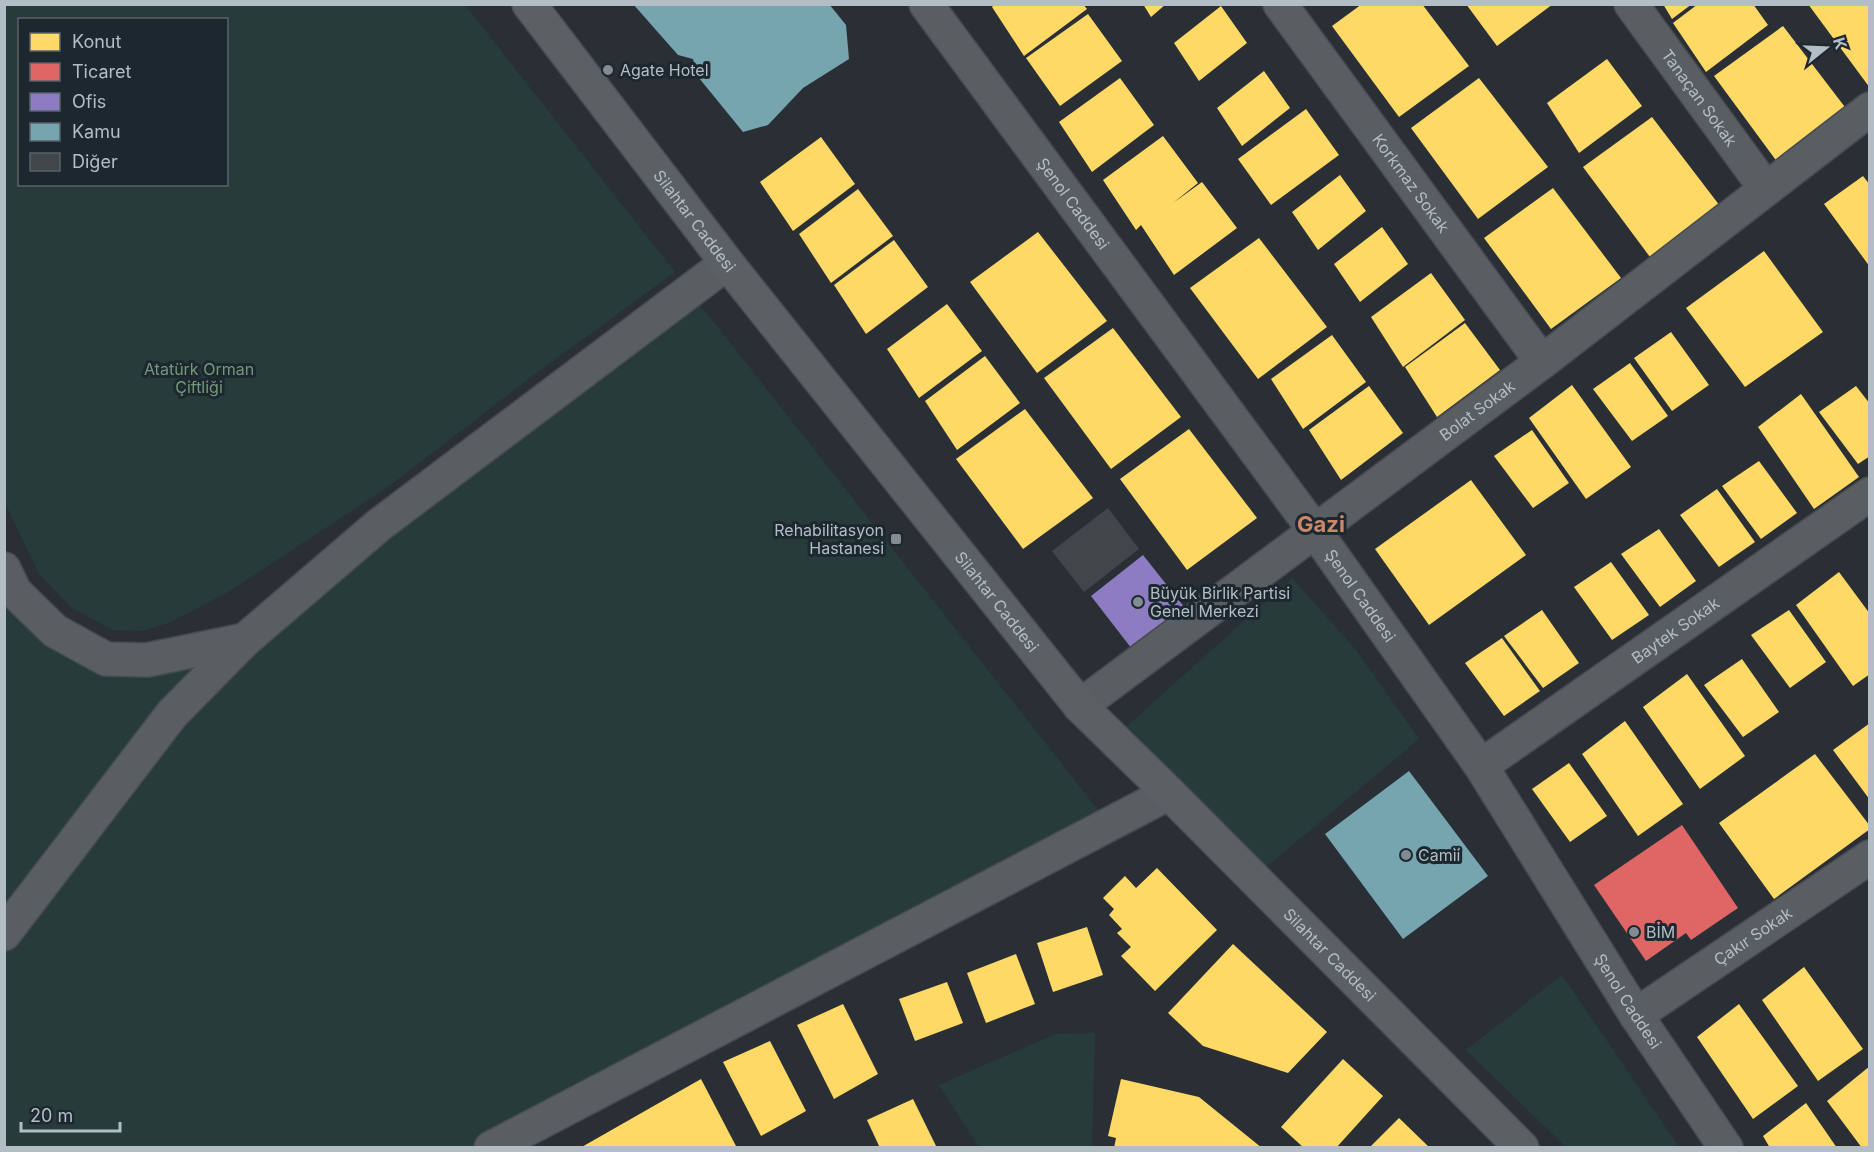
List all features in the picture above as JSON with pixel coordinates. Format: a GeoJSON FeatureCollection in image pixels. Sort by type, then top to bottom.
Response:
{"type":"FeatureCollection","features":[{"type":"Feature","properties":{"kind":"main road","name":"Silahtar Caddesi"},"geometry":{"type":"LineString","coordinates":[[529,4],[727,263],[1080,706],[1522,1148]]}},
{"type":"Feature","properties":{"kind":"street","name":"Şenol Caddesi"},"geometry":{"type":"LineString","coordinates":[[926,4],[1315,531],[1481,766],[1636,1015],[1726,1148]]}},
{"type":"Feature","properties":{"kind":"street","name":"Korkmaz Sokak"},"geometry":{"type":"LineString","coordinates":[[1280,4],[1542,363]]}},
{"type":"Feature","properties":{"kind":"street","name":"Tanaçan Sokak"},"geometry":{"type":"LineString","coordinates":[[1631,4],[1766,189]]}},
{"type":"Feature","properties":{"kind":"street","name":"Bolat Sokak"},"geometry":{"type":"LineString","coordinates":[[1080,706],[1542,363],[1869,109]]}},
{"type":"Feature","properties":{"kind":"street"},"geometry":{"type":"LineString","coordinates":[[4,934],[172,714],[245,640],[379,525],[727,263]]}},
{"type":"Feature","properties":{"kind":"street","name":"Baytek Sokak"},"geometry":{"type":"LineString","coordinates":[[1481,766],[1869,494]]}},
{"type":"Feature","properties":{"kind":"street"},"geometry":{"type":"LineString","coordinates":[[4,569],[15,592],[55,631],[106,659],[147,660],[245,640]]}},
{"type":"Feature","properties":{"kind":"street"},"geometry":{"type":"LineString","coordinates":[[491,1148],[1169,793]]}},
{"type":"Feature","properties":{"kind":"street","name":"Çakır Sokak"},"geometry":{"type":"LineString","coordinates":[[1636,1015],[1869,857]]}},
{"type":"Feature","properties":{"kind":"green space","name":"Atatürk Orman Çiftliği"},"geometry":{"type":"Polygon","coordinates":[[[5,4],[465,5],[675,272],[535,374],[388,487],[228,592],[171,622],[143,631],[113,630],[72,608],[39,574],[5,503],[5,4]]]}},
{"type":"Feature","properties":{"kind":"green space"},"geometry":{"type":"Polygon","coordinates":[[[687,293],[709,316],[1110,825],[491,1147],[5,1147],[4,569],[106,659],[245,640],[687,293]]]}},
{"type":"Feature","properties":{"kind":"green space"},"geometry":{"type":"Polygon","coordinates":[[[1292,578],[1356,650],[1419,739],[1266,867],[1127,726],[1292,578]]]}},
{"type":"Feature","properties":{"kind":"green space"},"geometry":{"type":"Polygon","coordinates":[[[1562,975],[1679,1147],[1566,1147],[1466,1050],[1562,975]]]}},
{"type":"Feature","properties":{"kind":"green space"},"geometry":{"type":"Polygon","coordinates":[[[1095,1033],[1092,1147],[979,1147],[939,1085],[1055,1034],[1095,1033]]]}},
{"type":"Feature","properties":{"kind":"building: Konut"},"geometry":{"type":"Polygon","coordinates":[[[995,4],[1083,4],[1087,9],[1024,56],[992,7],[995,4]]]}},
{"type":"Feature","properties":{"kind":"building: Konut"},"geometry":{"type":"Polygon","coordinates":[[[1143,4],[1166,4],[1151,17],[1143,4]]]}},
{"type":"Feature","properties":{"kind":"building: Konut"},"geometry":{"type":"Polygon","coordinates":[[[1362,4],[1422,4],[1469,66],[1399,117],[1332,26],[1362,4]]]}},
{"type":"Feature","properties":{"kind":"building: Konut"},"geometry":{"type":"Polygon","coordinates":[[[1466,4],[1553,4],[1497,46],[1466,4]]]}},
{"type":"Feature","properties":{"kind":"building: Konut"},"geometry":{"type":"Polygon","coordinates":[[[1663,4],[1692,4],[1672,19],[1663,4]]]}},
{"type":"Feature","properties":{"kind":"building: Konut"},"geometry":{"type":"Polygon","coordinates":[[[1698,4],[1753,4],[1768,25],[1706,72],[1673,23],[1698,4]]]}},
{"type":"Feature","properties":{"kind":"building: Konut"},"geometry":{"type":"Polygon","coordinates":[[[1808,4],[1870,4],[1870,88],[1808,4]]]}},
{"type":"Feature","properties":{"kind":"building: Konut"},"geometry":{"type":"Polygon","coordinates":[[[1221,6],[1247,43],[1199,81],[1174,43],[1221,6]]]}},
{"type":"Feature","properties":{"kind":"building: Konut"},"geometry":{"type":"Polygon","coordinates":[[[1088,14],[1122,61],[1060,106],[1026,58],[1088,14]]]}},
{"type":"Feature","properties":{"kind":"building: Konut"},"geometry":{"type":"Polygon","coordinates":[[[1783,26],[1851,115],[1781,167],[1714,76],[1783,26]]]}},
{"type":"Feature","properties":{"kind":"building: Konut"},"geometry":{"type":"Polygon","coordinates":[[[1607,59],[1642,106],[1579,153],[1547,103],[1607,59]]]}},
{"type":"Feature","properties":{"kind":"building: Konut"},"geometry":{"type":"Polygon","coordinates":[[[1264,71],[1290,108],[1242,146],[1217,108],[1264,71]]]}},
{"type":"Feature","properties":{"kind":"building: Konut"},"geometry":{"type":"Polygon","coordinates":[[[1120,78],[1154,125],[1092,172],[1059,122],[1120,78]]]}},
{"type":"Feature","properties":{"kind":"building: Konut"},"geometry":{"type":"Polygon","coordinates":[[[1479,78],[1548,167],[1478,219],[1411,128],[1479,78]]]}},
{"type":"Feature","properties":{"kind":"building: Konut"},"geometry":{"type":"Polygon","coordinates":[[[1306,109],[1339,155],[1271,205],[1238,159],[1306,109]]]}},
{"type":"Feature","properties":{"kind":"building: Konut"},"geometry":{"type":"Polygon","coordinates":[[[1652,117],[1720,206],[1650,257],[1583,167],[1652,117]]]}},
{"type":"Feature","properties":{"kind":"building: Konut"},"geometry":{"type":"Polygon","coordinates":[[[1163,136],[1198,183],[1173,203],[1202,182],[1237,228],[1174,275],[1141,225],[1136,230],[1103,180],[1163,136]]]}},
{"type":"Feature","properties":{"kind":"building: Konut"},"geometry":{"type":"Polygon","coordinates":[[[821,137],[855,184],[793,231],[760,182],[821,137]]]}},
{"type":"Feature","properties":{"kind":"building: Konut"},"geometry":{"type":"Polygon","coordinates":[[[1340,175],[1366,211],[1318,250],[1292,212],[1340,175]]]}},
{"type":"Feature","properties":{"kind":"building: Konut"},"geometry":{"type":"Polygon","coordinates":[[[1863,176],[1870,185],[1870,267],[1824,204],[1863,176]]]}},
{"type":"Feature","properties":{"kind":"building: Konut"},"geometry":{"type":"Polygon","coordinates":[[[1553,188],[1621,278],[1551,329],[1484,238],[1553,188]]]}},
{"type":"Feature","properties":{"kind":"building: Konut"},"geometry":{"type":"Polygon","coordinates":[[[858,189],[893,236],[831,283],[799,234],[858,189]]]}},
{"type":"Feature","properties":{"kind":"building: Konut"},"geometry":{"type":"Polygon","coordinates":[[[1382,227],[1408,264],[1360,302],[1334,264],[1382,227]]]}},
{"type":"Feature","properties":{"kind":"building: Konut"},"geometry":{"type":"Polygon","coordinates":[[[1038,232],[1107,321],[1037,373],[970,282],[1038,232]]]}},
{"type":"Feature","properties":{"kind":"building: Konut"},"geometry":{"type":"Polygon","coordinates":[[[1259,238],[1327,327],[1258,379],[1190,288],[1259,238]]]}},
{"type":"Feature","properties":{"kind":"building: Konut"},"geometry":{"type":"Polygon","coordinates":[[[894,240],[928,287],[866,334],[834,285],[894,240]]]}},
{"type":"Feature","properties":{"kind":"building: Konut"},"geometry":{"type":"Polygon","coordinates":[[[1764,251],[1823,332],[1745,387],[1686,308],[1764,251]]]}},
{"type":"Feature","properties":{"kind":"building: Konut"},"geometry":{"type":"Polygon","coordinates":[[[1431,273],[1465,320],[1403,367],[1371,317],[1431,273]]]}},
{"type":"Feature","properties":{"kind":"building: Konut"},"geometry":{"type":"Polygon","coordinates":[[[947,304],[982,351],[919,398],[887,349],[947,304]]]}},
{"type":"Feature","properties":{"kind":"building: Konut"},"geometry":{"type":"Polygon","coordinates":[[[1465,323],[1500,370],[1437,417],[1405,367],[1465,323]]]}},
{"type":"Feature","properties":{"kind":"building: Konut"},"geometry":{"type":"Polygon","coordinates":[[[1113,328],[1181,417],[1111,469],[1044,378],[1113,328]]]}},
{"type":"Feature","properties":{"kind":"building: Konut"},"geometry":{"type":"Polygon","coordinates":[[[1671,332],[1709,385],[1672,411],[1634,358],[1671,332]]]}},
{"type":"Feature","properties":{"kind":"building: Konut"},"geometry":{"type":"Polygon","coordinates":[[[1332,335],[1366,382],[1303,429],[1271,379],[1332,335]]]}},
{"type":"Feature","properties":{"kind":"building: Konut"},"geometry":{"type":"Polygon","coordinates":[[[985,356],[1020,403],[957,450],[925,401],[985,356]]]}},
{"type":"Feature","properties":{"kind":"building: Konut"},"geometry":{"type":"Polygon","coordinates":[[[1630,363],[1668,416],[1632,441],[1593,389],[1630,363]]]}},
{"type":"Feature","properties":{"kind":"building: Konut"},"geometry":{"type":"Polygon","coordinates":[[[1572,385],[1631,467],[1586,499],[1529,418],[1572,385]]]}},
{"type":"Feature","properties":{"kind":"building: Konut"},"geometry":{"type":"Polygon","coordinates":[[[1369,386],[1403,433],[1341,480],[1309,430],[1369,386]]]}},
{"type":"Feature","properties":{"kind":"building: Konut"},"geometry":{"type":"Polygon","coordinates":[[[1856,386],[1870,404],[1870,456],[1858,464],[1819,412],[1856,386]]]}},
{"type":"Feature","properties":{"kind":"building: Konut"},"geometry":{"type":"Polygon","coordinates":[[[1801,394],[1859,477],[1814,509],[1758,427],[1801,394]]]}},
{"type":"Feature","properties":{"kind":"building: Konut"},"geometry":{"type":"Polygon","coordinates":[[[1025,409],[1093,498],[1023,549],[956,459],[1025,409]]]}},
{"type":"Feature","properties":{"kind":"building: Konut"},"geometry":{"type":"Polygon","coordinates":[[[1189,429],[1257,518],[1187,570],[1120,479],[1189,429]]]}},
{"type":"Feature","properties":{"kind":"building: Konut"},"geometry":{"type":"Polygon","coordinates":[[[1532,430],[1569,483],[1533,508],[1494,456],[1532,430]]]}},
{"type":"Feature","properties":{"kind":"building: Konut"},"geometry":{"type":"Polygon","coordinates":[[[1759,461],[1797,513],[1761,539],[1722,486],[1759,461]]]}},
{"type":"Feature","properties":{"kind":"building: Konut"},"geometry":{"type":"Polygon","coordinates":[[[1471,480],[1526,555],[1429,625],[1375,549],[1471,480]]]}},
{"type":"Feature","properties":{"kind":"building: Konut"},"geometry":{"type":"Polygon","coordinates":[[[1717,489],[1755,542],[1719,567],[1680,515],[1717,489]]]}},
{"type":"Feature","properties":{"kind":"building: Konut"},"geometry":{"type":"Polygon","coordinates":[[[1659,529],[1696,581],[1660,607],[1621,554],[1659,529]]]}},
{"type":"Feature","properties":{"kind":"building: Konut"},"geometry":{"type":"Polygon","coordinates":[[[1611,562],[1649,615],[1612,640],[1574,587],[1611,562]]]}},
{"type":"Feature","properties":{"kind":"building: Konut"},"geometry":{"type":"Polygon","coordinates":[[[1839,572],[1870,614],[1870,674],[1853,686],[1796,605],[1839,572]]]}},
{"type":"Feature","properties":{"kind":"building: Konut"},"geometry":{"type":"Polygon","coordinates":[[[1542,610],[1579,663],[1543,688],[1504,636],[1542,610]]]}},
{"type":"Feature","properties":{"kind":"building: Konut"},"geometry":{"type":"Polygon","coordinates":[[[1789,610],[1826,662],[1790,688],[1751,635],[1789,610]]]}},
{"type":"Feature","properties":{"kind":"building: Konut"},"geometry":{"type":"Polygon","coordinates":[[[1502,638],[1540,691],[1504,716],[1465,663],[1502,638]]]}},
{"type":"Feature","properties":{"kind":"building: Konut"},"geometry":{"type":"Polygon","coordinates":[[[1742,659],[1779,712],[1743,737],[1704,685],[1742,659]]]}},
{"type":"Feature","properties":{"kind":"building: Konut"},"geometry":{"type":"Polygon","coordinates":[[[1687,674],[1745,756],[1700,789],[1643,707],[1687,674]]]}},
{"type":"Feature","properties":{"kind":"building: Konut"},"geometry":{"type":"Polygon","coordinates":[[[1625,721],[1683,804],[1638,836],[1582,754],[1625,721]]]}},
{"type":"Feature","properties":{"kind":"building: Konut"},"geometry":{"type":"Polygon","coordinates":[[[1870,723],[1870,800],[1833,750],[1870,723]]]}},
{"type":"Feature","properties":{"kind":"building: Konut"},"geometry":{"type":"Polygon","coordinates":[[[1815,754],[1870,829],[1774,899],[1719,823],[1815,754]]]}},
{"type":"Feature","properties":{"kind":"building: Konut"},"geometry":{"type":"Polygon","coordinates":[[[1569,763],[1607,816],[1570,842],[1532,789],[1569,763]]]}},
{"type":"Feature","properties":{"kind":"building: Konut"},"geometry":{"type":"Polygon","coordinates":[[[1157,868],[1217,930],[1155,991],[1121,956],[1131,947],[1117,933],[1122,929],[1109,915],[1114,909],[1103,898],[1125,876],[1136,888],[1157,868]]]}},
{"type":"Feature","properties":{"kind":"building: Konut"},"geometry":{"type":"Polygon","coordinates":[[[1087,927],[1103,975],[1053,992],[1037,943],[1087,927]]]}},
{"type":"Feature","properties":{"kind":"building: Konut"},"geometry":{"type":"Polygon","coordinates":[[[1233,944],[1327,1032],[1288,1073],[1203,1046],[1168,1013],[1233,944]]]}},
{"type":"Feature","properties":{"kind":"building: Konut"},"geometry":{"type":"Polygon","coordinates":[[[1016,954],[1035,1004],[986,1023],[967,973],[1016,954]]]}},
{"type":"Feature","properties":{"kind":"building: Konut"},"geometry":{"type":"Polygon","coordinates":[[[1804,967],[1863,1049],[1818,1081],[1762,1000],[1804,967]]]}},
{"type":"Feature","properties":{"kind":"building: Konut"},"geometry":{"type":"Polygon","coordinates":[[[947,982],[963,1023],[915,1041],[899,999],[947,982]]]}},
{"type":"Feature","properties":{"kind":"building: Konut"},"geometry":{"type":"Polygon","coordinates":[[[843,1004],[878,1074],[834,1099],[797,1025],[843,1004]]]}},
{"type":"Feature","properties":{"kind":"building: Konut"},"geometry":{"type":"Polygon","coordinates":[[[1739,1004],[1798,1086],[1753,1119],[1697,1037],[1739,1004]]]}},
{"type":"Feature","properties":{"kind":"building: Konut"},"geometry":{"type":"Polygon","coordinates":[[[770,1041],[806,1111],[761,1136],[723,1062],[770,1041]]]}},
{"type":"Feature","properties":{"kind":"building: Konut"},"geometry":{"type":"Polygon","coordinates":[[[1343,1059],[1383,1096],[1336,1148],[1304,1148],[1281,1127],[1343,1059]]]}},
{"type":"Feature","properties":{"kind":"building: Konut"},"geometry":{"type":"Polygon","coordinates":[[[1870,1066],[1870,1148],[1862,1148],[1827,1101],[1870,1066]]]}},
{"type":"Feature","properties":{"kind":"building: Konut"},"geometry":{"type":"Polygon","coordinates":[[[701,1079],[737,1148],[580,1148],[701,1079]]]}},
{"type":"Feature","properties":{"kind":"building: Konut"},"geometry":{"type":"Polygon","coordinates":[[[1121,1079],[1199,1097],[1262,1148],[1114,1148],[1116,1138],[1108,1136],[1121,1079]]]}},
{"type":"Feature","properties":{"kind":"building: Konut"},"geometry":{"type":"Polygon","coordinates":[[[913,1099],[937,1148],[880,1148],[867,1120],[913,1099]]]}},
{"type":"Feature","properties":{"kind":"building: Konut"},"geometry":{"type":"Polygon","coordinates":[[[1806,1103],[1837,1148],[1770,1148],[1763,1136],[1806,1103]]]}},
{"type":"Feature","properties":{"kind":"building: Konut"},"geometry":{"type":"Polygon","coordinates":[[[1399,1118],[1430,1148],[1369,1148],[1399,1118]]]}},
{"type":"Feature","properties":{"kind":"building: Ticaret"},"geometry":{"type":"Polygon","coordinates":[[[1682,825],[1738,908],[1691,940],[1686,933],[1646,961],[1594,885],[1682,825]]]}},
{"type":"Feature","properties":{"kind":"building: Ofis","name":"Büyük Birlik Partisi Genel Merkezi"},"geometry":{"type":"Polygon","coordinates":[[[1143,555],[1185,608],[1132,649],[1091,596],[1143,555]]]}},
{"type":"Feature","properties":{"kind":"building: Kamu"},"geometry":{"type":"Polygon","coordinates":[[[633,4],[829,4],[846,25],[849,59],[803,88],[768,125],[743,132],[699,78],[693,59],[678,55],[633,4]]]}},
{"type":"Feature","properties":{"kind":"building: Kamu","name":"Camii"},"geometry":{"type":"Polygon","coordinates":[[[1409,771],[1488,876],[1403,939],[1325,834],[1409,771]]]}},
{"type":"Feature","properties":{"kind":"building: Diğer"},"geometry":{"type":"Polygon","coordinates":[[[1108,508],[1139,549],[1084,592],[1052,551],[1108,508]]]}},
{"type":"Feature","properties":{"kind":"place","name":"Agate Hotel"},"geometry":{"type":"Point","coordinates":[608,70]}},
{"type":"Feature","properties":{"kind":"place","name":"Rehabilitasyon Hastanesi"},"geometry":{"type":"Point","coordinates":[896,539]}},
{"type":"Feature","properties":{"kind":"place","name":"Büyük Birlik Partisi Genel Merkezi"},"geometry":{"type":"Point","coordinates":[1138,602]}},
{"type":"Feature","properties":{"kind":"place","name":"Camii"},"geometry":{"type":"Point","coordinates":[1406,855]}},
{"type":"Feature","properties":{"kind":"place","name":"BİM"},"geometry":{"type":"Point","coordinates":[1634,932]}},
{"type":"Feature","properties":{"kind":"district","name":"Gazi"},"geometry":{"type":"Point","coordinates":[1321,524]}}]}
